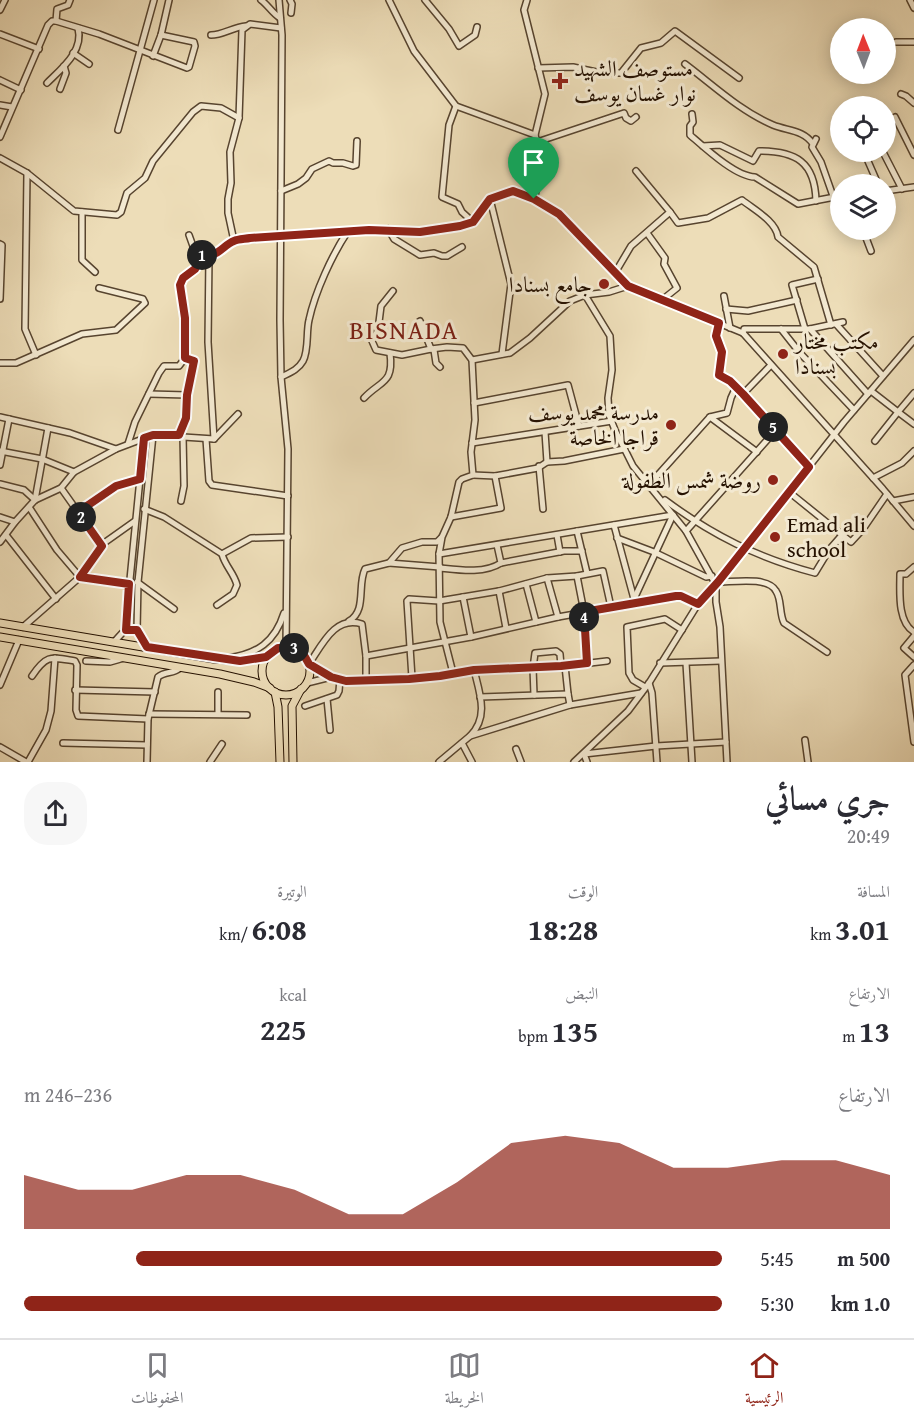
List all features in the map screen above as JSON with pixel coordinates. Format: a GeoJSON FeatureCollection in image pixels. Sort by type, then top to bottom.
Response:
{"type":"FeatureCollection","features":[{"type":"Feature","properties":{"kind":"main road"},"geometry":{"type":"LineString","coordinates":[[0,623],[240,661],[266,657],[286,647],[300,652],[309,664],[310,670],[292,706],[293,762]]}},
{"type":"Feature","properties":{"kind":"main road"},"geometry":{"type":"LineString","coordinates":[[0,637],[254,682],[288,694],[304,686]]}},
{"type":"Feature","properties":{"kind":"main road"},"geometry":{"type":"LineString","coordinates":[[266,657],[262,670],[266,683],[273,690],[278,707],[280,762]]}},
{"type":"Feature","properties":{"kind":"street"},"geometry":{"type":"LineString","coordinates":[[0,10],[5,0]]}},
{"type":"Feature","properties":{"kind":"street"},"geometry":{"type":"LineString","coordinates":[[57,21],[57,9],[68,5],[70,0]]}},
{"type":"Feature","properties":{"kind":"street"},"geometry":{"type":"LineString","coordinates":[[118,130],[154,0]]}},
{"type":"Feature","properties":{"kind":"street"},"geometry":{"type":"LineString","coordinates":[[153,56],[161,35],[169,0]]}},
{"type":"Feature","properties":{"kind":"street"},"geometry":{"type":"LineString","coordinates":[[261,0],[280,18]]}},
{"type":"Feature","properties":{"kind":"street"},"geometry":{"type":"LineString","coordinates":[[279,0],[282,28],[281,377],[288,449],[286,647]]}},
{"type":"Feature","properties":{"kind":"street"},"geometry":{"type":"LineString","coordinates":[[290,0],[294,9]]}},
{"type":"Feature","properties":{"kind":"street"},"geometry":{"type":"LineString","coordinates":[[388,0],[414,51],[456,106],[536,135]]}},
{"type":"Feature","properties":{"kind":"street"},"geometry":{"type":"LineString","coordinates":[[425,0],[459,45],[475,35],[477,27]]}},
{"type":"Feature","properties":{"kind":"street"},"geometry":{"type":"LineString","coordinates":[[527,0],[524,10],[545,94],[536,135],[540,157],[540,176],[534,199]]}},
{"type":"Feature","properties":{"kind":"street"},"geometry":{"type":"LineString","coordinates":[[910,0],[914,8]]}},
{"type":"Feature","properties":{"kind":"street"},"geometry":{"type":"LineString","coordinates":[[0,137],[51,21],[99,34],[187,68],[191,65],[194,42],[161,35]]}},
{"type":"Feature","properties":{"kind":"street"},"geometry":{"type":"LineString","coordinates":[[211,35],[250,24],[282,28]]}},
{"type":"Feature","properties":{"kind":"street"},"geometry":{"type":"LineString","coordinates":[[234,241],[228,213],[231,183],[230,152],[239,118],[242,30],[246,26]]}},
{"type":"Feature","properties":{"kind":"street"},"geometry":{"type":"LineString","coordinates":[[47,83],[73,53],[80,40],[78,28]]}},
{"type":"Feature","properties":{"kind":"street"},"geometry":{"type":"LineString","coordinates":[[538,68],[573,67],[601,73],[621,73],[641,48],[661,42],[675,31],[739,78]]}},
{"type":"Feature","properties":{"kind":"street"},"geometry":{"type":"LineString","coordinates":[[0,34],[39,49]]}},
{"type":"Feature","properties":{"kind":"street"},"geometry":{"type":"LineString","coordinates":[[896,42],[914,42]]}},
{"type":"Feature","properties":{"kind":"street"},"geometry":{"type":"LineString","coordinates":[[73,53],[89,64]]}},
{"type":"Feature","properties":{"kind":"street"},"geometry":{"type":"LineString","coordinates":[[685,64],[741,107],[773,125],[801,133],[815,142],[812,147],[821,162],[830,188]]}},
{"type":"Feature","properties":{"kind":"street"},"geometry":{"type":"LineString","coordinates":[[60,89],[66,73],[64,66]]}},
{"type":"Feature","properties":{"kind":"street"},"geometry":{"type":"LineString","coordinates":[[0,80],[21,90]]}},
{"type":"Feature","properties":{"kind":"street"},"geometry":{"type":"LineString","coordinates":[[901,94],[914,103]]}},
{"type":"Feature","properties":{"kind":"street"},"geometry":{"type":"LineString","coordinates":[[0,105],[12,108]]}},
{"type":"Feature","properties":{"kind":"street"},"geometry":{"type":"LineString","coordinates":[[0,158],[27,174],[74,211],[117,215],[121,212],[127,193],[145,178],[158,153],[193,112],[201,106],[221,108],[239,118]]}},
{"type":"Feature","properties":{"kind":"street"},"geometry":{"type":"LineString","coordinates":[[456,106],[448,125],[442,197],[458,204],[462,212],[473,222]]}},
{"type":"Feature","properties":{"kind":"street"},"geometry":{"type":"LineString","coordinates":[[537,142],[624,113],[632,121],[636,117]]}},
{"type":"Feature","properties":{"kind":"street"},"geometry":{"type":"LineString","coordinates":[[692,114],[690,135],[747,177],[755,177],[798,204],[830,197]]}},
{"type":"Feature","properties":{"kind":"street"},"geometry":{"type":"LineString","coordinates":[[896,119],[914,155]]}},
{"type":"Feature","properties":{"kind":"street"},"geometry":{"type":"LineString","coordinates":[[281,191],[298,184],[312,169],[324,163],[356,165],[357,141]]}},
{"type":"Feature","properties":{"kind":"street"},"geometry":{"type":"LineString","coordinates":[[703,146],[720,145],[753,161],[759,152],[792,155],[804,163],[814,180],[816,201]]}},
{"type":"Feature","properties":{"kind":"street"},"geometry":{"type":"LineString","coordinates":[[888,162],[902,189]]}},
{"type":"Feature","properties":{"kind":"street"},"geometry":{"type":"LineString","coordinates":[[636,171],[678,223],[708,218],[742,200],[764,217],[777,231],[778,237],[814,267],[834,324],[883,376]]}},
{"type":"Feature","properties":{"kind":"street"},"geometry":{"type":"LineString","coordinates":[[27,174],[25,329],[36,355]]}},
{"type":"Feature","properties":{"kind":"street"},"geometry":{"type":"LineString","coordinates":[[896,190],[914,187]]}},
{"type":"Feature","properties":{"kind":"street"},"geometry":{"type":"LineString","coordinates":[[128,444],[135,422],[159,373],[164,366],[179,366],[185,358],[185,318],[180,285],[183,278],[195,269],[206,255],[223,250],[234,241],[388,229],[420,232],[460,226],[473,222],[490,199],[513,191],[534,199],[559,214],[628,286],[743,333],[914,526]]}},
{"type":"Feature","properties":{"kind":"street"},"geometry":{"type":"LineString","coordinates":[[490,199],[510,284],[502,354]]}},
{"type":"Feature","properties":{"kind":"street"},"geometry":{"type":"LineString","coordinates":[[82,212],[82,260],[95,272]]}},
{"type":"Feature","properties":{"kind":"street"},"geometry":{"type":"LineString","coordinates":[[615,273],[631,246],[670,212]]}},
{"type":"Feature","properties":{"kind":"street"},"geometry":{"type":"LineString","coordinates":[[388,229],[394,239],[420,255],[434,253],[447,256],[462,247]]}},
{"type":"Feature","properties":{"kind":"street"},"geometry":{"type":"LineString","coordinates":[[281,377],[295,370],[303,360],[313,304],[337,248],[348,231]]}},
{"type":"Feature","properties":{"kind":"street"},"geometry":{"type":"LineString","coordinates":[[647,233],[661,250],[665,258],[664,264],[677,288],[662,300]]}},
{"type":"Feature","properties":{"kind":"street"},"geometry":{"type":"LineString","coordinates":[[189,235],[194,249],[206,255]]}},
{"type":"Feature","properties":{"kind":"street"},"geometry":{"type":"LineString","coordinates":[[867,240],[871,251]]}},
{"type":"Feature","properties":{"kind":"street"},"geometry":{"type":"LineString","coordinates":[[0,244],[2,245],[0,298]]}},
{"type":"Feature","properties":{"kind":"street"},"geometry":{"type":"LineString","coordinates":[[206,255],[214,439]]}},
{"type":"Feature","properties":{"kind":"street"},"geometry":{"type":"LineString","coordinates":[[818,279],[792,285],[807,329],[870,392],[914,424]]}},
{"type":"Feature","properties":{"kind":"street"},"geometry":{"type":"LineString","coordinates":[[472,360],[510,353],[570,301],[585,295],[609,292],[628,286]]}},
{"type":"Feature","properties":{"kind":"street"},"geometry":{"type":"LineString","coordinates":[[0,363],[16,363],[82,334],[116,330],[146,303],[143,299],[99,288]]}},
{"type":"Feature","properties":{"kind":"street"},"geometry":{"type":"LineString","coordinates":[[393,291],[381,306],[378,330],[372,340],[376,350],[402,355],[447,347],[464,348],[472,360],[473,475]]}},
{"type":"Feature","properties":{"kind":"street"},"geometry":{"type":"LineString","coordinates":[[585,295],[610,336],[612,370],[608,398],[612,421],[624,449],[633,466],[686,531],[717,583],[727,762]]}},
{"type":"Feature","properties":{"kind":"street"},"geometry":{"type":"LineString","coordinates":[[724,296],[730,328]]}},
{"type":"Feature","properties":{"kind":"street"},"geometry":{"type":"LineString","coordinates":[[726,309],[748,311],[797,300]]}},
{"type":"Feature","properties":{"kind":"street"},"geometry":{"type":"LineString","coordinates":[[420,321],[431,349],[434,350],[436,363],[440,367]]}},
{"type":"Feature","properties":{"kind":"street"},"geometry":{"type":"LineString","coordinates":[[743,333],[744,329],[807,329],[843,322]]}},
{"type":"Feature","properties":{"kind":"street"},"geometry":{"type":"LineString","coordinates":[[719,323],[716,336],[722,352],[719,375],[743,394],[809,467]]}},
{"type":"Feature","properties":{"kind":"street"},"geometry":{"type":"LineString","coordinates":[[781,329],[800,353],[854,410]]}},
{"type":"Feature","properties":{"kind":"street"},"geometry":{"type":"LineString","coordinates":[[574,762],[628,711],[698,604],[854,410],[914,340]]}},
{"type":"Feature","properties":{"kind":"street"},"geometry":{"type":"LineString","coordinates":[[909,347],[914,352]]}},
{"type":"Feature","properties":{"kind":"street"},"geometry":{"type":"LineString","coordinates":[[364,399],[386,380],[392,365],[390,352]]}},
{"type":"Feature","properties":{"kind":"street"},"geometry":{"type":"LineString","coordinates":[[181,501],[184,486],[181,436],[186,418],[187,395],[194,361],[185,358]]}},
{"type":"Feature","properties":{"kind":"street"},"geometry":{"type":"LineString","coordinates":[[743,394],[771,364]]}},
{"type":"Feature","properties":{"kind":"street"},"geometry":{"type":"LineString","coordinates":[[474,403],[568,385],[579,426]]}},
{"type":"Feature","properties":{"kind":"street"},"geometry":{"type":"LineString","coordinates":[[649,485],[710,417],[727,413],[736,387]]}},
{"type":"Feature","properties":{"kind":"street"},"geometry":{"type":"LineString","coordinates":[[875,441],[914,393]]}},
{"type":"Feature","properties":{"kind":"street"},"geometry":{"type":"LineString","coordinates":[[149,394],[187,395]]}},
{"type":"Feature","properties":{"kind":"street"},"geometry":{"type":"LineString","coordinates":[[0,542],[35,500],[61,488],[74,472],[116,449],[153,435],[214,439],[238,414]]}},
{"type":"Feature","properties":{"kind":"street"},"geometry":{"type":"LineString","coordinates":[[0,417],[70,433],[116,449]]}},
{"type":"Feature","properties":{"kind":"street"},"geometry":{"type":"LineString","coordinates":[[710,417],[757,452]]}},
{"type":"Feature","properties":{"kind":"street"},"geometry":{"type":"LineString","coordinates":[[0,465],[9,419]]}},
{"type":"Feature","properties":{"kind":"street"},"geometry":{"type":"LineString","coordinates":[[472,443],[612,421]]}},
{"type":"Feature","properties":{"kind":"street"},"geometry":{"type":"LineString","coordinates":[[35,500],[48,428]]}},
{"type":"Feature","properties":{"kind":"street"},"geometry":{"type":"LineString","coordinates":[[686,531],[776,430]]}},
{"type":"Feature","properties":{"kind":"street"},"geometry":{"type":"LineString","coordinates":[[545,432],[547,462]]}},
{"type":"Feature","properties":{"kind":"street"},"geometry":{"type":"LineString","coordinates":[[147,647],[137,630],[138,582],[153,435]]}},
{"type":"Feature","properties":{"kind":"street"},"geometry":{"type":"LineString","coordinates":[[114,642],[126,630],[144,438]]}},
{"type":"Feature","properties":{"kind":"street"},"geometry":{"type":"LineString","coordinates":[[206,440],[208,481],[212,485],[288,496]]}},
{"type":"Feature","properties":{"kind":"street"},"geometry":{"type":"LineString","coordinates":[[453,673],[440,622],[439,554],[442,537],[451,517],[459,482],[462,478],[473,475],[495,476],[537,468],[547,462],[564,461],[624,449]]}},
{"type":"Feature","properties":{"kind":"street"},"geometry":{"type":"LineString","coordinates":[[1,451],[42,459],[74,472]]}},
{"type":"Feature","properties":{"kind":"street"},"geometry":{"type":"LineString","coordinates":[[873,478],[902,463],[914,451]]}},
{"type":"Feature","properties":{"kind":"street"},"geometry":{"type":"LineString","coordinates":[[539,466],[543,509]]}},
{"type":"Feature","properties":{"kind":"street"},"geometry":{"type":"LineString","coordinates":[[451,517],[501,508],[495,476]]}},
{"type":"Feature","properties":{"kind":"street"},"geometry":{"type":"LineString","coordinates":[[78,512],[116,486],[140,479]]}},
{"type":"Feature","properties":{"kind":"street"},"geometry":{"type":"LineString","coordinates":[[0,484],[24,490],[35,500]]}},
{"type":"Feature","properties":{"kind":"street"},"geometry":{"type":"LineString","coordinates":[[61,488],[102,546]]}},
{"type":"Feature","properties":{"kind":"street"},"geometry":{"type":"LineString","coordinates":[[789,492],[851,542],[887,494]]}},
{"type":"Feature","properties":{"kind":"street"},"geometry":{"type":"LineString","coordinates":[[658,496],[744,549],[777,563],[815,573],[829,550],[843,534]]}},
{"type":"Feature","properties":{"kind":"street"},"geometry":{"type":"LineString","coordinates":[[894,501],[914,497]]}},
{"type":"Feature","properties":{"kind":"street"},"geometry":{"type":"LineString","coordinates":[[29,507],[57,550],[80,577],[138,582],[174,609]]}},
{"type":"Feature","properties":{"kind":"street"},"geometry":{"type":"LineString","coordinates":[[137,508],[145,509],[164,518],[222,554],[237,585],[233,594],[217,605]]}},
{"type":"Feature","properties":{"kind":"street"},"geometry":{"type":"LineString","coordinates":[[439,554],[673,515]]}},
{"type":"Feature","properties":{"kind":"street"},"geometry":{"type":"LineString","coordinates":[[635,601],[654,552],[673,515]]}},
{"type":"Feature","properties":{"kind":"street"},"geometry":{"type":"LineString","coordinates":[[0,517],[15,522]]}},
{"type":"Feature","properties":{"kind":"street"},"geometry":{"type":"LineString","coordinates":[[23,627],[80,577],[102,546],[135,521]]}},
{"type":"Feature","properties":{"kind":"street"},"geometry":{"type":"LineString","coordinates":[[614,525],[635,601]]}},
{"type":"Feature","properties":{"kind":"street"},"geometry":{"type":"LineString","coordinates":[[577,531],[588,573]]}},
{"type":"Feature","properties":{"kind":"street"},"geometry":{"type":"LineString","coordinates":[[6,535],[56,599]]}},
{"type":"Feature","properties":{"kind":"street"},"geometry":{"type":"LineString","coordinates":[[556,535],[560,552]]}},
{"type":"Feature","properties":{"kind":"street"},"geometry":{"type":"LineString","coordinates":[[222,554],[251,538],[288,537]]}},
{"type":"Feature","properties":{"kind":"street"},"geometry":{"type":"LineString","coordinates":[[389,563],[402,548],[422,542],[437,542],[442,537]]}},
{"type":"Feature","properties":{"kind":"street"},"geometry":{"type":"LineString","coordinates":[[616,538],[654,552],[706,577],[712,576]]}},
{"type":"Feature","properties":{"kind":"street"},"geometry":{"type":"LineString","coordinates":[[498,545],[501,563]]}},
{"type":"Feature","properties":{"kind":"street"},"geometry":{"type":"LineString","coordinates":[[582,551],[560,552],[475,570],[389,563],[365,569],[360,606],[355,618],[332,631],[309,664],[331,677],[366,680],[607,661]]}},
{"type":"Feature","properties":{"kind":"street"},"geometry":{"type":"LineString","coordinates":[[912,633],[900,609],[900,574],[906,574],[914,567]]}},
{"type":"Feature","properties":{"kind":"street"},"geometry":{"type":"LineString","coordinates":[[412,678],[407,601],[412,599],[439,601],[499,591],[547,578],[603,571],[611,607]]}},
{"type":"Feature","properties":{"kind":"street"},"geometry":{"type":"LineString","coordinates":[[577,576],[584,612],[587,663]]}},
{"type":"Feature","properties":{"kind":"street"},"geometry":{"type":"LineString","coordinates":[[547,578],[558,617]]}},
{"type":"Feature","properties":{"kind":"street"},"geometry":{"type":"LineString","coordinates":[[717,583],[761,581],[771,585],[777,591],[784,623],[827,652]]}},
{"type":"Feature","properties":{"kind":"street"},"geometry":{"type":"LineString","coordinates":[[526,584],[536,622]]}},
{"type":"Feature","properties":{"kind":"street"},"geometry":{"type":"LineString","coordinates":[[499,591],[506,628]]}},
{"type":"Feature","properties":{"kind":"street"},"geometry":{"type":"LineString","coordinates":[[366,656],[471,637],[635,601],[681,596],[698,604]]}},
{"type":"Feature","properties":{"kind":"street"},"geometry":{"type":"LineString","coordinates":[[463,597],[471,637]]}},
{"type":"Feature","properties":{"kind":"street"},"geometry":{"type":"LineString","coordinates":[[214,658],[244,655],[262,648],[277,630],[285,609]]}},
{"type":"Feature","properties":{"kind":"street"},"geometry":{"type":"LineString","coordinates":[[657,762],[652,693],[647,685],[633,680],[629,673],[627,627],[665,619],[682,630]]}},
{"type":"Feature","properties":{"kind":"street"},"geometry":{"type":"LineString","coordinates":[[347,622],[362,624],[366,680]]}},
{"type":"Feature","properties":{"kind":"street"},"geometry":{"type":"LineString","coordinates":[[914,624],[904,648],[914,657]]}},
{"type":"Feature","properties":{"kind":"street"},"geometry":{"type":"LineString","coordinates":[[126,630],[137,630]]}},
{"type":"Feature","properties":{"kind":"street"},"geometry":{"type":"LineString","coordinates":[[0,685],[19,640]]}},
{"type":"Feature","properties":{"kind":"street"},"geometry":{"type":"LineString","coordinates":[[534,695],[534,655],[538,651],[558,652],[570,705]]}},
{"type":"Feature","properties":{"kind":"street"},"geometry":{"type":"LineString","coordinates":[[0,747],[27,762],[46,730],[51,711],[55,658]]}},
{"type":"Feature","properties":{"kind":"street"},"geometry":{"type":"LineString","coordinates":[[32,676],[41,663],[55,658],[75,661],[77,663],[75,690],[78,716],[247,715]]}},
{"type":"Feature","properties":{"kind":"street"},"geometry":{"type":"LineString","coordinates":[[86,661],[110,662],[124,658]]}},
{"type":"Feature","properties":{"kind":"street"},"geometry":{"type":"LineString","coordinates":[[660,663],[721,661]]}},
{"type":"Feature","properties":{"kind":"street"},"geometry":{"type":"LineString","coordinates":[[686,663],[692,762]]}},
{"type":"Feature","properties":{"kind":"street"},"geometry":{"type":"LineString","coordinates":[[914,665],[905,675],[914,742]]}},
{"type":"Feature","properties":{"kind":"street"},"geometry":{"type":"LineString","coordinates":[[147,762],[148,716],[160,675],[180,668]]}},
{"type":"Feature","properties":{"kind":"street"},"geometry":{"type":"LineString","coordinates":[[439,762],[446,760],[478,727],[482,716],[474,670]]}},
{"type":"Feature","properties":{"kind":"street"},"geometry":{"type":"LineString","coordinates":[[304,686],[331,677]]}},
{"type":"Feature","properties":{"kind":"street"},"geometry":{"type":"LineString","coordinates":[[305,706],[337,695],[340,679]]}},
{"type":"Feature","properties":{"kind":"street"},"geometry":{"type":"LineString","coordinates":[[75,690],[155,692]]}},
{"type":"Feature","properties":{"kind":"street"},"geometry":{"type":"LineString","coordinates":[[218,692],[218,714]]}},
{"type":"Feature","properties":{"kind":"street"},"geometry":{"type":"LineString","coordinates":[[470,736],[570,705],[641,693]]}},
{"type":"Feature","properties":{"kind":"street"},"geometry":{"type":"LineString","coordinates":[[480,698],[567,694]]}},
{"type":"Feature","properties":{"kind":"street"},"geometry":{"type":"LineString","coordinates":[[327,699],[330,730]]}},
{"type":"Feature","properties":{"kind":"street"},"geometry":{"type":"LineString","coordinates":[[805,740],[808,762]]}},
{"type":"Feature","properties":{"kind":"street"},"geometry":{"type":"LineString","coordinates":[[584,754],[691,743],[726,742]]}},
{"type":"Feature","properties":{"kind":"street"},"geometry":{"type":"LineString","coordinates":[[63,743],[147,745]]}},
{"type":"Feature","properties":{"kind":"street"},"geometry":{"type":"LineString","coordinates":[[462,743],[472,762]]}},
{"type":"Feature","properties":{"kind":"street"},"geometry":{"type":"LineString","coordinates":[[210,762],[222,744]]}},
{"type":"Feature","properties":{"kind":"street"},"geometry":{"type":"LineString","coordinates":[[516,749],[521,762]]}},
{"type":"Feature","properties":{"kind":"street"},"geometry":{"type":"LineString","coordinates":[[584,754],[587,762]]}},
{"type":"Feature","properties":{"kind":"place","name":"مستوصف الشهيد نوار غسان يوسف"},"geometry":{"type":"Point","coordinates":[560,81]}},
{"type":"Feature","properties":{"kind":"place","name":"جامع بسنادا"},"geometry":{"type":"Point","coordinates":[604,284]}},
{"type":"Feature","properties":{"kind":"place","name":"مكتب مختار بسنادا"},"geometry":{"type":"Point","coordinates":[783,354]}},
{"type":"Feature","properties":{"kind":"place","name":"مدرسة محمد يوسف قراجا الخاصة"},"geometry":{"type":"Point","coordinates":[671,425]}},
{"type":"Feature","properties":{"kind":"place","name":"روضة شمس الطفولة"},"geometry":{"type":"Point","coordinates":[773,480]}},
{"type":"Feature","properties":{"kind":"place","name":"Emad ali school"},"geometry":{"type":"Point","coordinates":[775,537]}},
{"type":"Feature","properties":{"kind":"district","name":"BISNADA"},"geometry":{"type":"Point","coordinates":[404,330]}},
{"type":"Feature","properties":{"kind":"route"},"geometry":{"type":"LineString","coordinates":[[513,191],[534,199],[559,214],[628,286],[719,323],[716,336],[722,352],[719,375],[730,381],[743,394],[809,467],[698,604],[676,596],[584,612],[587,663],[474,670],[409,679],[346,681],[331,677],[309,664],[300,652],[286,647],[278,648],[266,657],[240,661],[147,647],[137,630],[126,630],[129,584],[80,577],[102,546],[78,512],[116,486],[140,479],[144,438],[162,434],[179,435],[184,427],[187,395],[194,361],[185,358],[185,318],[180,285],[183,278],[195,269],[203,254],[208,256],[223,250],[234,241],[250,238],[388,229],[420,232],[460,226],[473,222],[490,199],[513,191]]}}]}
